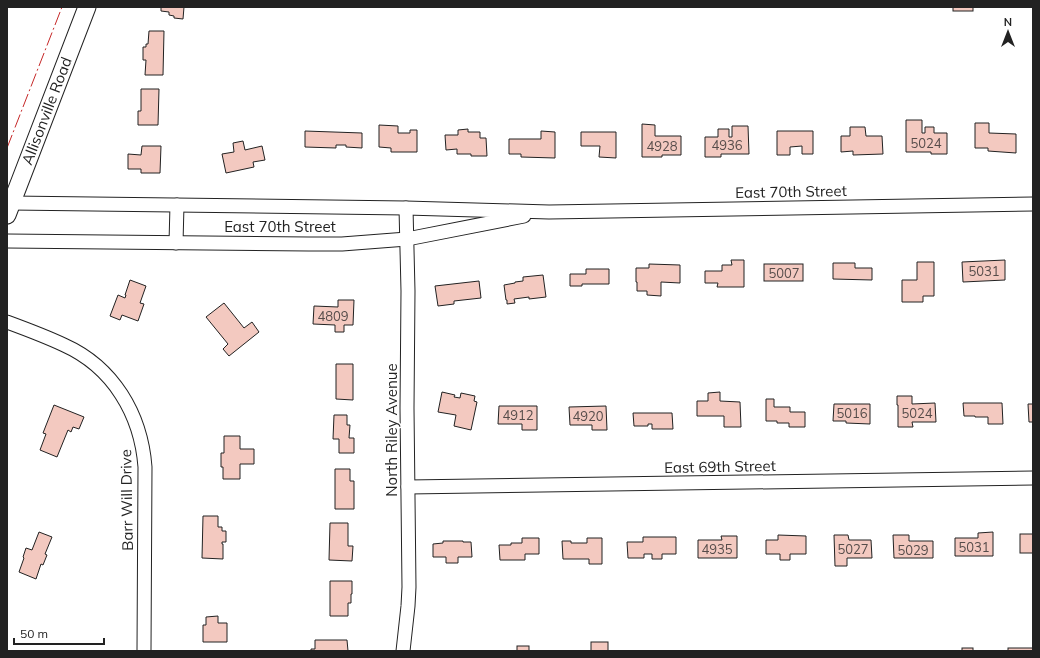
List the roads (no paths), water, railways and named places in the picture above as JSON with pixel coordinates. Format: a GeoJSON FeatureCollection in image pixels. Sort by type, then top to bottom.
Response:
{"type":"FeatureCollection","features":[{"type":"Feature","properties":{"kind":"main road","name":"Allisonville Road"},"geometry":{"type":"LineString","coordinates":[[9,209],[87,7]]}},
{"type":"Feature","properties":{"kind":"street","name":"East 70th Street"},"geometry":{"type":"LineString","coordinates":[[9,209],[177,205],[406,208],[550,212],[1033,204]]}},
{"type":"Feature","properties":{"kind":"street"},"geometry":{"type":"LineString","coordinates":[[176,243],[177,205]]}},
{"type":"Feature","properties":{"kind":"street","name":"North Riley Avenue"},"geometry":{"type":"LineString","coordinates":[[403,651],[408,606],[408,291],[406,208]]}},
{"type":"Feature","properties":{"kind":"street","name":"East 70th Street"},"geometry":{"type":"LineString","coordinates":[[7,241],[342,244],[407,239],[550,212]]}},
{"type":"Feature","properties":{"kind":"street","name":"Barr Will Drive"},"geometry":{"type":"LineString","coordinates":[[7,322],[68,347],[92,362],[108,377],[122,394],[137,424],[142,440],[146,467],[144,651]]}},
{"type":"Feature","properties":{"kind":"street","name":"East 69th Street"},"geometry":{"type":"LineString","coordinates":[[408,487],[1033,478]]}}]}
